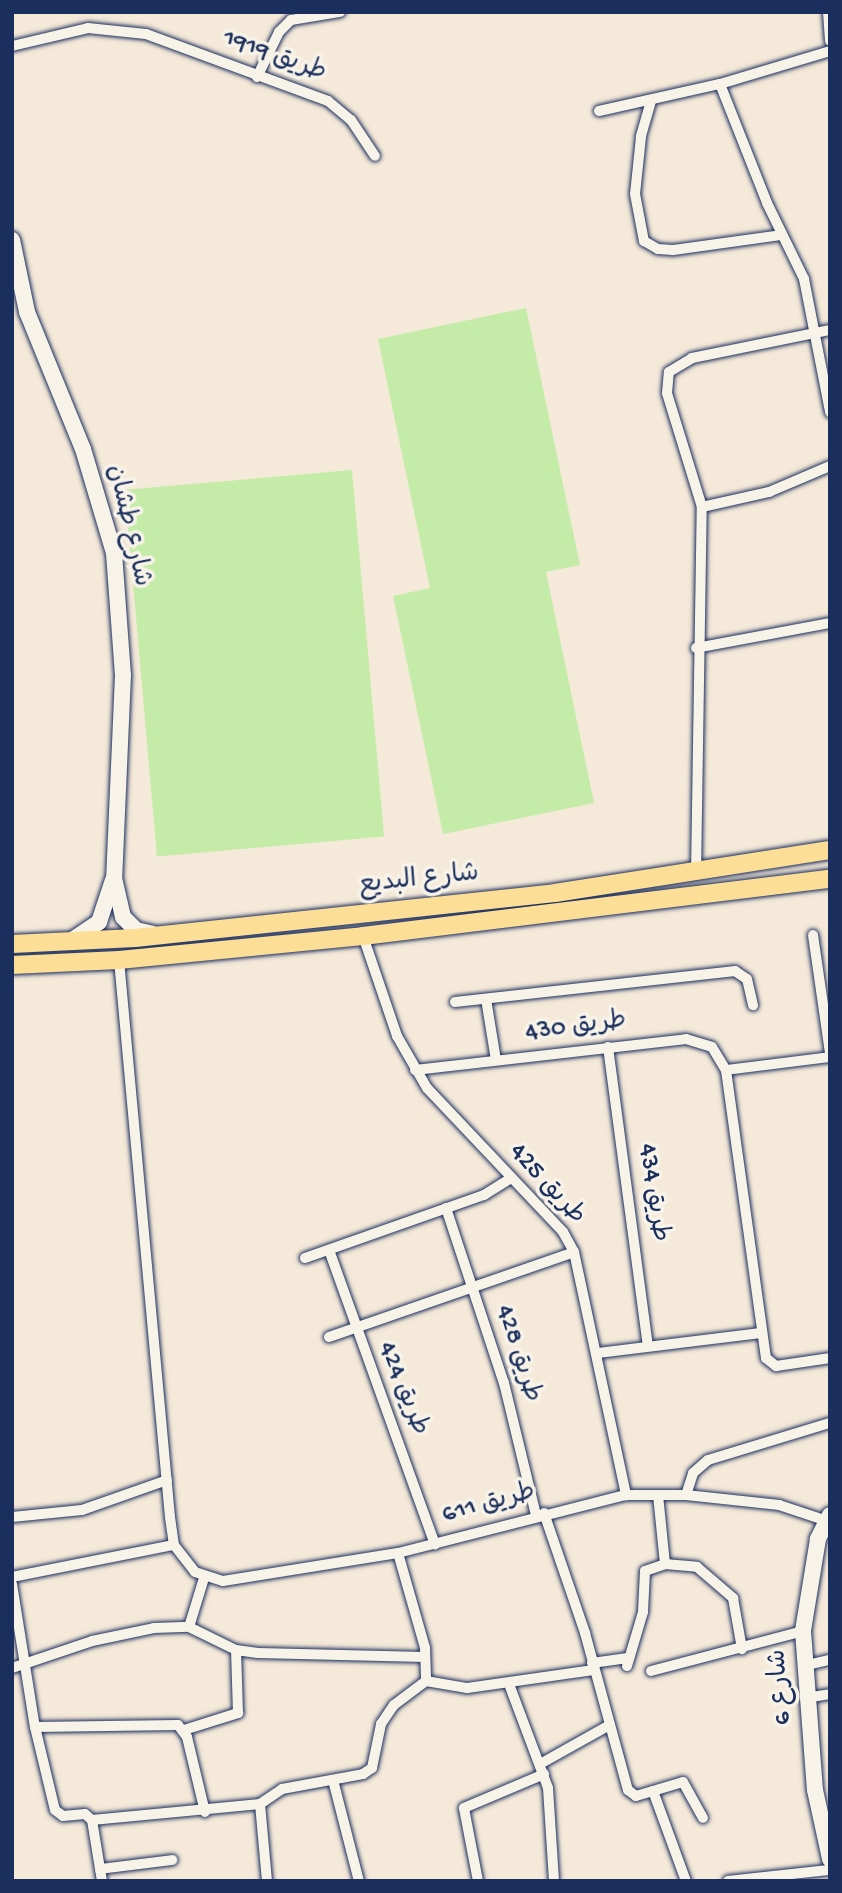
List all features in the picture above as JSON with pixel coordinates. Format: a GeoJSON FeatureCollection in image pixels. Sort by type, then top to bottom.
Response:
{"type":"FeatureCollection","features":[{"type":"Feature","properties":{"kind":"main road","name":"شارع البديع"},"geometry":{"type":"LineString","coordinates":[[12,944],[170,935],[696,873],[830,850]]}},
{"type":"Feature","properties":{"kind":"main road","name":"شارع البديع"},"geometry":{"type":"LineString","coordinates":[[12,965],[119,960],[363,936],[830,879]]}},
{"type":"Feature","properties":{"kind":"street"},"geometry":{"type":"LineString","coordinates":[[257,77],[279,32],[293,16],[340,12]]}},
{"type":"Feature","properties":{"kind":"street"},"geometry":{"type":"LineString","coordinates":[[828,12],[830,41]]}},
{"type":"Feature","properties":{"kind":"street","name":"طريق 1919"},"geometry":{"type":"LineString","coordinates":[[12,46],[88,28],[116,29],[166,40],[257,77],[328,101],[351,120],[375,156]]}},
{"type":"Feature","properties":{"kind":"street"},"geometry":{"type":"LineString","coordinates":[[599,111],[720,84],[830,51]]}},
{"type":"Feature","properties":{"kind":"street"},"geometry":{"type":"LineString","coordinates":[[720,84],[781,235],[804,279],[817,333],[830,412]]}},
{"type":"Feature","properties":{"kind":"street"},"geometry":{"type":"LineString","coordinates":[[652,101],[640,137],[635,194],[644,241],[658,249],[673,250],[781,235]]}},
{"type":"Feature","properties":{"kind":"street","name":"شارع طشان"},"geometry":{"type":"LineString","coordinates":[[12,240],[27,312],[83,449],[114,553],[123,675],[114,878]]}},
{"type":"Feature","properties":{"kind":"street"},"geometry":{"type":"LineString","coordinates":[[696,873],[696,648],[702,507],[667,393],[669,372],[692,358],[830,330]]}},
{"type":"Feature","properties":{"kind":"street"},"geometry":{"type":"LineString","coordinates":[[702,507],[769,492],[830,466]]}},
{"type":"Feature","properties":{"kind":"street"},"geometry":{"type":"LineString","coordinates":[[696,648],[830,623]]}},
{"type":"Feature","properties":{"kind":"street"},"geometry":{"type":"LineString","coordinates":[[114,878],[129,924],[146,934],[170,935]]}},
{"type":"Feature","properties":{"kind":"street"},"geometry":{"type":"LineString","coordinates":[[66,942],[94,929],[114,878]]}},
{"type":"Feature","properties":{"kind":"street"},"geometry":{"type":"LineString","coordinates":[[813,935],[830,1055],[726,1070],[766,1358],[772,1364],[830,1358]]}},
{"type":"Feature","properties":{"kind":"street","name":"طريق 425"},"geometry":{"type":"LineString","coordinates":[[363,936],[393,1024],[415,1070],[444,1107],[563,1232],[575,1252],[626,1495]]}},
{"type":"Feature","properties":{"kind":"street"},"geometry":{"type":"LineString","coordinates":[[119,960],[174,1545],[204,1578],[189,1627]]}},
{"type":"Feature","properties":{"kind":"street","name":"طريق 430"},"geometry":{"type":"LineString","coordinates":[[455,1003],[735,971],[747,979],[752,1005]]}},
{"type":"Feature","properties":{"kind":"street"},"geometry":{"type":"LineString","coordinates":[[486,999],[496,1060]]}},
{"type":"Feature","properties":{"kind":"street","name":"طريق 430"},"geometry":{"type":"LineString","coordinates":[[415,1070],[693,1039],[712,1047],[726,1070]]}},
{"type":"Feature","properties":{"kind":"street","name":"طريق 434"},"geometry":{"type":"LineString","coordinates":[[608,1047],[648,1346]]}},
{"type":"Feature","properties":{"kind":"street"},"geometry":{"type":"LineString","coordinates":[[305,1258],[492,1192],[511,1178]]}},
{"type":"Feature","properties":{"kind":"street","name":"طريق 428"},"geometry":{"type":"LineString","coordinates":[[446,1208],[504,1383],[540,1514],[593,1667],[622,1773],[633,1795],[653,1791]]}},
{"type":"Feature","properties":{"kind":"street","name":"طريق 424"},"geometry":{"type":"LineString","coordinates":[[329,1250],[354,1328],[435,1544]]}},
{"type":"Feature","properties":{"kind":"street"},"geometry":{"type":"LineString","coordinates":[[329,1337],[575,1252]]}},
{"type":"Feature","properties":{"kind":"street"},"geometry":{"type":"LineString","coordinates":[[598,1353],[761,1334]]}},
{"type":"Feature","properties":{"kind":"street"},"geometry":{"type":"LineString","coordinates":[[686,1495],[693,1474],[708,1460],[830,1423]]}},
{"type":"Feature","properties":{"kind":"street"},"geometry":{"type":"LineString","coordinates":[[12,1517],[82,1510],[167,1480]]}},
{"type":"Feature","properties":{"kind":"street","name":"طريق 611"},"geometry":{"type":"LineString","coordinates":[[204,1578],[223,1581],[398,1553],[540,1514],[626,1495],[686,1495],[779,1505],[829,1519]]}},
{"type":"Feature","properties":{"kind":"street"},"geometry":{"type":"LineString","coordinates":[[658,1495],[665,1564]]}},
{"type":"Feature","properties":{"kind":"street","name":"شارع 6"},"geometry":{"type":"LineString","coordinates":[[829,1519],[816,1550],[803,1631],[803,1666],[815,1790],[830,1859]]}},
{"type":"Feature","properties":{"kind":"street"},"geometry":{"type":"LineString","coordinates":[[12,1577],[174,1545]]}},
{"type":"Feature","properties":{"kind":"street"},"geometry":{"type":"LineString","coordinates":[[398,1553],[425,1657],[426,1681]]}},
{"type":"Feature","properties":{"kind":"street"},"geometry":{"type":"LineString","coordinates":[[92,1820],[205,1812],[260,1804],[282,1790],[333,1780],[372,1768],[381,1724],[394,1705],[426,1681],[467,1688],[509,1684],[627,1662],[643,1612],[645,1571],[665,1564],[697,1567],[733,1598],[742,1649]]}},
{"type":"Feature","properties":{"kind":"street"},"geometry":{"type":"LineString","coordinates":[[12,1584],[35,1727],[55,1810],[63,1816],[85,1814],[92,1820],[101,1875],[172,1860]]}},
{"type":"Feature","properties":{"kind":"street"},"geometry":{"type":"LineString","coordinates":[[12,1668],[92,1641],[154,1628],[189,1627],[236,1650],[425,1657]]}},
{"type":"Feature","properties":{"kind":"street"},"geometry":{"type":"LineString","coordinates":[[651,1671],[803,1631]]}},
{"type":"Feature","properties":{"kind":"street"},"geometry":{"type":"LineString","coordinates":[[35,1727],[170,1724],[184,1730],[238,1713],[236,1650]]}},
{"type":"Feature","properties":{"kind":"street"},"geometry":{"type":"LineString","coordinates":[[803,1666],[830,1660]]}},
{"type":"Feature","properties":{"kind":"street"},"geometry":{"type":"LineString","coordinates":[[509,1684],[542,1769],[554,1881]]}},
{"type":"Feature","properties":{"kind":"street"},"geometry":{"type":"LineString","coordinates":[[805,1698],[830,1694]]}},
{"type":"Feature","properties":{"kind":"street"},"geometry":{"type":"LineString","coordinates":[[478,1881],[464,1808],[542,1769],[608,1726]]}},
{"type":"Feature","properties":{"kind":"street"},"geometry":{"type":"LineString","coordinates":[[184,1730],[205,1812]]}},
{"type":"Feature","properties":{"kind":"street"},"geometry":{"type":"LineString","coordinates":[[333,1780],[359,1881]]}},
{"type":"Feature","properties":{"kind":"street"},"geometry":{"type":"LineString","coordinates":[[686,1881],[653,1791],[686,1783],[703,1818]]}},
{"type":"Feature","properties":{"kind":"street"},"geometry":{"type":"LineString","coordinates":[[260,1804],[267,1881]]}},
{"type":"Feature","properties":{"kind":"street"},"geometry":{"type":"LineString","coordinates":[[728,1881],[830,1870]]}},
{"type":"Feature","properties":{"kind":"green space"},"geometry":{"type":"Polygon","coordinates":[[[526,308],[580,565],[546,572],[594,803],[443,834],[393,596],[430,588],[378,339],[526,308]]]}},
{"type":"Feature","properties":{"kind":"green space"},"geometry":{"type":"Polygon","coordinates":[[[352,470],[384,837],[157,856],[125,490],[352,470]]]}}]}
